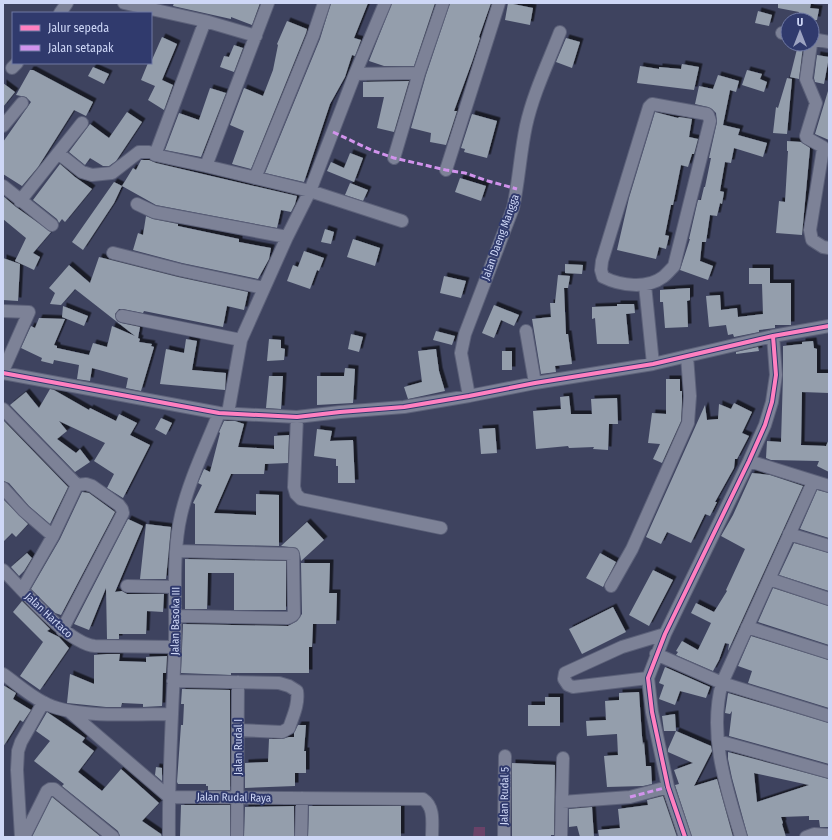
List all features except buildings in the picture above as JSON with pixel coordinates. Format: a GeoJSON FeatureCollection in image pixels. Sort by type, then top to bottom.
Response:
{"type":"FeatureCollection","features":[{"type":"Feature","properties":{"kind":"street"},"geometry":{"type":"LineString","coordinates":[[61,12],[67,3]]}},
{"type":"Feature","properties":{"kind":"street"},"geometry":{"type":"LineString","coordinates":[[124,3],[205,21],[256,36]]}},
{"type":"Feature","properties":{"kind":"street"},"geometry":{"type":"LineString","coordinates":[[206,166],[268,3]]}},
{"type":"Feature","properties":{"kind":"street"},"geometry":{"type":"LineString","coordinates":[[255,178],[313,36],[324,3]]}},
{"type":"Feature","properties":{"kind":"street","name":"Jalan Basoka III"},"geometry":{"type":"LineString","coordinates":[[169,837],[177,551],[180,517],[186,494],[224,413],[241,340],[287,237],[310,191],[355,74],[385,3]]}},
{"type":"Feature","properties":{"kind":"street"},"geometry":{"type":"LineString","coordinates":[[394,158],[418,72],[443,3]]}},
{"type":"Feature","properties":{"kind":"street"},"geometry":{"type":"LineString","coordinates":[[446,170],[499,3]]}},
{"type":"Feature","properties":{"kind":"street"},"geometry":{"type":"LineString","coordinates":[[205,21],[155,155],[310,191],[402,221]]}},
{"type":"Feature","properties":{"kind":"street","name":"Jalan Daeng Mangga"},"geometry":{"type":"LineString","coordinates":[[469,396],[461,353],[465,334],[513,208],[526,125],[536,92],[560,32]]}},
{"type":"Feature","properties":{"kind":"street"},"geometry":{"type":"LineString","coordinates":[[810,52],[806,79],[816,103],[806,136],[823,147],[810,230],[812,240],[823,247],[829,248]]}},
{"type":"Feature","properties":{"kind":"street"},"geometry":{"type":"LineString","coordinates":[[355,74],[418,72]]}},
{"type":"Feature","properties":{"kind":"street"},"geometry":{"type":"LineString","coordinates":[[3,126],[22,103]]}},
{"type":"Feature","properties":{"kind":"street"},"geometry":{"type":"LineString","coordinates":[[652,104],[706,114],[708,115],[710,121],[674,266],[663,277],[645,285],[613,282],[604,277],[601,270],[602,261],[649,107],[652,104]]}},
{"type":"Feature","properties":{"kind":"street"},"geometry":{"type":"LineString","coordinates":[[20,200],[82,123]]}},
{"type":"Feature","properties":{"kind":"street"},"geometry":{"type":"LineString","coordinates":[[58,153],[82,172],[92,175],[112,173],[139,152],[149,152]]}},
{"type":"Feature","properties":{"kind":"street"},"geometry":{"type":"LineString","coordinates":[[3,186],[52,225]]}},
{"type":"Feature","properties":{"kind":"street"},"geometry":{"type":"LineString","coordinates":[[136,204],[154,212],[287,237]]}},
{"type":"Feature","properties":{"kind":"street"},"geometry":{"type":"LineString","coordinates":[[113,253],[180,270],[264,288]]}},
{"type":"Feature","properties":{"kind":"street"},"geometry":{"type":"LineString","coordinates":[[645,285],[653,364]]}},
{"type":"Feature","properties":{"kind":"street"},"geometry":{"type":"LineString","coordinates":[[3,311],[29,312],[3,372],[224,413],[297,418],[340,412],[404,407],[469,396],[535,383],[653,364],[773,336],[829,326]]}},
{"type":"Feature","properties":{"kind":"street"},"geometry":{"type":"LineString","coordinates":[[122,316],[241,340]]}},
{"type":"Feature","properties":{"kind":"street"},"geometry":{"type":"LineString","coordinates":[[526,331],[535,383]]}},
{"type":"Feature","properties":{"kind":"street"},"geometry":{"type":"LineString","coordinates":[[685,837],[668,787],[652,712],[648,678],[665,634],[765,425],[772,402],[776,375],[773,336]]}},
{"type":"Feature","properties":{"kind":"street"},"geometry":{"type":"LineString","coordinates":[[611,586],[632,550],[688,423],[690,396],[687,356]]}},
{"type":"Feature","properties":{"kind":"street"},"geometry":{"type":"LineString","coordinates":[[3,410],[77,485]]}},
{"type":"Feature","properties":{"kind":"street"},"geometry":{"type":"LineString","coordinates":[[297,418],[294,487],[296,494],[301,499],[441,528]]}},
{"type":"Feature","properties":{"kind":"street"},"geometry":{"type":"LineString","coordinates":[[749,461],[829,486]]}},
{"type":"Feature","properties":{"kind":"street"},"geometry":{"type":"LineString","coordinates":[[741,837],[724,779],[718,741],[717,706],[722,683],[813,482]]}},
{"type":"Feature","properties":{"kind":"street"},"geometry":{"type":"LineString","coordinates":[[62,630],[123,513],[120,505],[92,486],[86,484],[77,485]]}},
{"type":"Feature","properties":{"kind":"street"},"geometry":{"type":"LineString","coordinates":[[22,590],[53,536],[77,485]]}},
{"type":"Feature","properties":{"kind":"street"},"geometry":{"type":"LineString","coordinates":[[3,488],[24,511],[53,536]]}},
{"type":"Feature","properties":{"kind":"street"},"geometry":{"type":"LineString","coordinates":[[790,534],[829,546]]}},
{"type":"Feature","properties":{"kind":"street"},"geometry":{"type":"LineString","coordinates":[[176,616],[288,618],[294,614],[293,554],[177,551]]}},
{"type":"Feature","properties":{"kind":"street","name":"Jalan Hartaco"},"geometry":{"type":"LineString","coordinates":[[3,570],[62,630],[83,644],[88,646],[175,647]]}},
{"type":"Feature","properties":{"kind":"street"},"geometry":{"type":"LineString","coordinates":[[769,579],[829,599]]}},
{"type":"Feature","properties":{"kind":"street"},"geometry":{"type":"LineString","coordinates":[[127,586],[176,587]]}},
{"type":"Feature","properties":{"kind":"street"},"geometry":{"type":"LineString","coordinates":[[748,627],[829,653]]}},
{"type":"Feature","properties":{"kind":"street"},"geometry":{"type":"LineString","coordinates":[[648,678],[573,687],[568,685],[564,679],[565,673],[622,647],[665,634]]}},
{"type":"Feature","properties":{"kind":"street"},"geometry":{"type":"LineString","coordinates":[[656,654],[722,683],[829,716]]}},
{"type":"Feature","properties":{"kind":"street"},"geometry":{"type":"LineString","coordinates":[[3,674],[40,701],[70,712],[172,714]]}},
{"type":"Feature","properties":{"kind":"street"},"geometry":{"type":"LineString","coordinates":[[173,681],[279,683],[294,688],[297,691],[298,697],[296,709],[287,730],[282,732],[238,730]]}},
{"type":"Feature","properties":{"kind":"street","name":"Jalan Rudal I"},"geometry":{"type":"LineString","coordinates":[[237,837],[238,682]]}},
{"type":"Feature","properties":{"kind":"street"},"geometry":{"type":"LineString","coordinates":[[22,837],[17,770],[18,751],[40,701]]}},
{"type":"Feature","properties":{"kind":"street"},"geometry":{"type":"LineString","coordinates":[[70,712],[169,797]]}},
{"type":"Feature","properties":{"kind":"street"},"geometry":{"type":"LineString","coordinates":[[718,741],[829,772]]}},
{"type":"Feature","properties":{"kind":"street","name":"Jalan Rudal 5"},"geometry":{"type":"LineString","coordinates":[[504,837],[505,756]]}},
{"type":"Feature","properties":{"kind":"street"},"geometry":{"type":"LineString","coordinates":[[562,837],[563,758]]}},
{"type":"Feature","properties":{"kind":"street"},"geometry":{"type":"LineString","coordinates":[[562,802],[630,797],[668,787]]}},
{"type":"Feature","properties":{"kind":"street"},"geometry":{"type":"LineString","coordinates":[[22,837],[46,791],[50,789],[54,789],[114,837]]}},
{"type":"Feature","properties":{"kind":"street","name":"Jalan Rudal Raya"},"geometry":{"type":"LineString","coordinates":[[169,797],[423,799],[428,802],[432,809],[432,837]]}},
{"type":"Feature","properties":{"kind":"street"},"geometry":{"type":"LineString","coordinates":[[301,837],[302,798]]}},
{"type":"Feature","properties":{"kind":"street"},"geometry":{"type":"LineString","coordinates":[[806,837],[814,834],[829,835]]}},
{"type":"Feature","properties":{"kind":"shaded area"},"geometry":{"type":"Polygon","coordinates":[[[474,827],[485,827],[485,837],[473,837],[474,827]]]}},
{"type":"Feature","properties":{"kind":"marked path"},"geometry":{"type":"LineString","coordinates":[[333,132],[371,150],[394,158],[465,173],[517,189]]}},
{"type":"Feature","properties":{"kind":"marked path"},"geometry":{"type":"LineString","coordinates":[[630,797],[668,787]]}},
{"type":"Feature","properties":{"kind":"cycle path"},"geometry":{"type":"LineString","coordinates":[[3,373],[219,413],[297,417],[404,407],[469,396],[535,383],[653,364],[773,336],[829,326]]}},
{"type":"Feature","properties":{"kind":"cycle path"},"geometry":{"type":"LineString","coordinates":[[685,837],[668,787],[652,712],[648,678],[665,634],[765,425],[772,402],[776,375],[773,336]]}}]}
